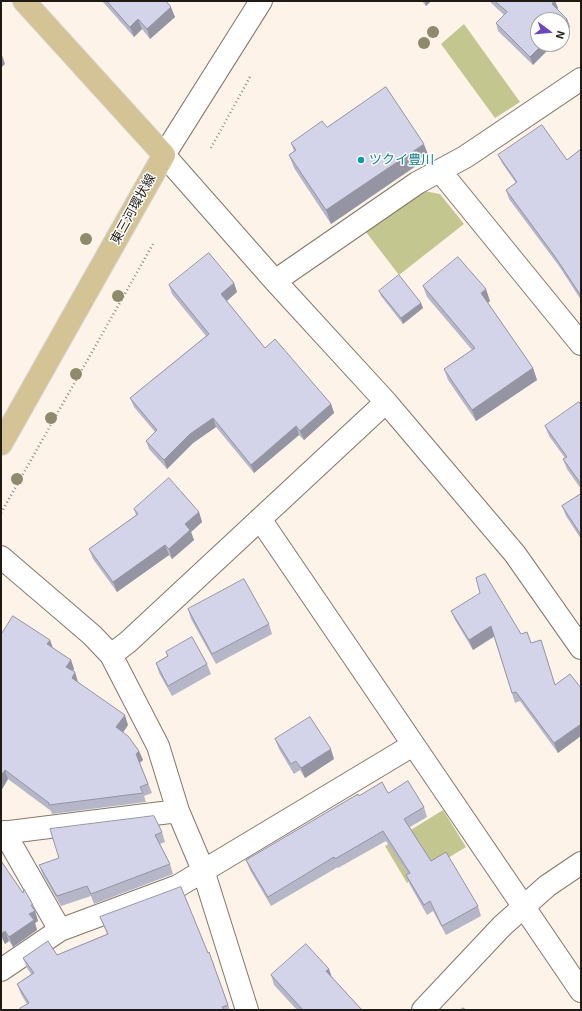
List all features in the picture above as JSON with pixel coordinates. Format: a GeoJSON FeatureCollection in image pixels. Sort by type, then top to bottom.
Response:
{"type":"FeatureCollection","features":[{"type":"Feature","properties":{"kind":"main road"},"geometry":{"type":"LineString","coordinates":[[24,1],[164,155]]}},
{"type":"Feature","properties":{"kind":"main road","name":"東三河環状線"},"geometry":{"type":"LineString","coordinates":[[1,444],[164,155]]}},
{"type":"Feature","properties":{"kind":"street"},"geometry":{"type":"LineString","coordinates":[[261,1],[164,155],[275,281],[386,402],[515,554],[581,648]]}},
{"type":"Feature","properties":{"kind":"street"},"geometry":{"type":"LineString","coordinates":[[275,281],[417,183],[440,172],[465,157],[581,79]]}},
{"type":"Feature","properties":{"kind":"street"},"geometry":{"type":"LineString","coordinates":[[440,172],[581,344]]}},
{"type":"Feature","properties":{"kind":"street"},"geometry":{"type":"LineString","coordinates":[[111,655],[128,642],[386,402]]}},
{"type":"Feature","properties":{"kind":"street"},"geometry":{"type":"LineString","coordinates":[[260,519],[581,991]]}},
{"type":"Feature","properties":{"kind":"street"},"geometry":{"type":"LineString","coordinates":[[1,557],[92,635],[111,655],[158,746],[178,811],[203,870],[247,1010]]}},
{"type":"Feature","properties":{"kind":"street"},"geometry":{"type":"LineString","coordinates":[[1,970],[60,930],[178,886],[414,745]]}},
{"type":"Feature","properties":{"kind":"street"},"geometry":{"type":"LineString","coordinates":[[60,930],[2,832],[178,811]]}},
{"type":"Feature","properties":{"kind":"street"},"geometry":{"type":"LineString","coordinates":[[423,1010],[502,926],[547,886],[581,863]]}},
{"type":"Feature","properties":{"kind":"path"},"geometry":{"type":"LineString","coordinates":[[1,513],[153,244]]}},
{"type":"Feature","properties":{"kind":"green space"},"geometry":{"type":"Polygon","coordinates":[[[464,24],[520,102],[495,118],[441,44],[464,24]]]}},
{"type":"Feature","properties":{"kind":"green space"},"geometry":{"type":"Polygon","coordinates":[[[424,191],[440,194],[464,224],[399,275],[366,232],[424,191]]]}},
{"type":"Feature","properties":{"kind":"green space"},"geometry":{"type":"Polygon","coordinates":[[[443,810],[466,847],[407,883],[385,846],[443,810]]]}},
{"type":"Feature","properties":{"kind":"building"},"geometry":{"type":"Polygon","coordinates":[[[107,1],[166,1],[171,7],[147,29],[138,19],[130,27],[107,1]]]}},
{"type":"Feature","properties":{"kind":"building"},"geometry":{"type":"Polygon","coordinates":[[[495,1],[554,1],[552,4],[560,12],[530,12],[530,52],[535,52],[530,57],[496,23],[507,12],[495,1]]]}},
{"type":"Feature","properties":{"kind":"building","name":"ツクイ豊川"},"geometry":{"type":"Polygon","coordinates":[[[386,87],[424,144],[326,210],[289,155],[296,150],[291,143],[322,121],[327,127],[386,87]]]}},
{"type":"Feature","properties":{"kind":"building"},"geometry":{"type":"Polygon","coordinates":[[[542,125],[567,160],[581,149],[581,296],[556,258],[506,190],[517,182],[498,155],[542,125]]]}},
{"type":"Feature","properties":{"kind":"building"},"geometry":{"type":"Polygon","coordinates":[[[209,253],[234,283],[221,294],[265,348],[275,339],[331,404],[300,431],[296,426],[251,465],[213,418],[190,434],[164,460],[146,441],[157,430],[130,398],[209,334],[169,285],[209,253]]]}},
{"type":"Feature","properties":{"kind":"building"},"geometry":{"type":"Polygon","coordinates":[[[458,257],[486,289],[481,293],[533,368],[472,410],[444,369],[475,348],[423,286],[458,257]]]}},
{"type":"Feature","properties":{"kind":"building"},"geometry":{"type":"Polygon","coordinates":[[[399,275],[421,303],[401,318],[379,291],[399,275]]]}},
{"type":"Feature","properties":{"kind":"building"},"geometry":{"type":"Polygon","coordinates":[[[579,402],[581,405],[581,484],[563,459],[567,457],[545,426],[579,402]]]}},
{"type":"Feature","properties":{"kind":"building"},"geometry":{"type":"Polygon","coordinates":[[[169,478],[199,512],[185,524],[190,530],[169,549],[165,545],[113,582],[89,549],[138,514],[134,509],[169,478]]]}},
{"type":"Feature","properties":{"kind":"building"},"geometry":{"type":"Polygon","coordinates":[[[581,494],[581,535],[562,506],[581,494]]]}},
{"type":"Feature","properties":{"kind":"building"},"geometry":{"type":"Polygon","coordinates":[[[485,574],[521,634],[527,632],[531,643],[541,640],[555,685],[570,674],[581,688],[581,724],[554,743],[516,692],[512,693],[491,626],[469,640],[451,611],[480,593],[476,578],[485,574]]]}},
{"type":"Feature","properties":{"kind":"building"},"geometry":{"type":"Polygon","coordinates":[[[244,579],[269,624],[212,654],[188,609],[244,579]]]}},
{"type":"Feature","properties":{"kind":"building"},"geometry":{"type":"Polygon","coordinates":[[[13,616],[50,640],[47,644],[71,660],[66,667],[75,672],[72,678],[125,715],[116,727],[128,736],[139,751],[136,754],[148,784],[140,787],[143,793],[49,805],[49,803],[5,770],[1,776],[1,635],[13,616]]]}},
{"type":"Feature","properties":{"kind":"building"},"geometry":{"type":"Polygon","coordinates":[[[192,637],[207,664],[168,686],[156,663],[168,656],[166,652],[192,637]]]}},
{"type":"Feature","properties":{"kind":"building"},"geometry":{"type":"Polygon","coordinates":[[[310,717],[331,749],[301,768],[296,761],[291,764],[275,739],[310,717]]]}},
{"type":"Feature","properties":{"kind":"building"},"geometry":{"type":"Polygon","coordinates":[[[408,781],[424,807],[404,819],[431,861],[446,852],[478,906],[442,926],[430,901],[424,905],[406,875],[410,873],[383,831],[335,859],[334,857],[268,897],[246,860],[358,794],[359,796],[382,782],[388,793],[408,781]]]}},
{"type":"Feature","properties":{"kind":"building"},"geometry":{"type":"Polygon","coordinates":[[[154,816],[162,832],[155,835],[170,864],[91,894],[87,886],[57,896],[39,865],[59,858],[50,829],[154,816]]]}},
{"type":"Feature","properties":{"kind":"building"},"geometry":{"type":"Polygon","coordinates":[[[1,861],[23,893],[24,889],[35,911],[29,914],[34,920],[9,937],[5,931],[1,934],[1,861]]]}},
{"type":"Feature","properties":{"kind":"building"},"geometry":{"type":"Polygon","coordinates":[[[181,887],[208,953],[209,952],[228,1005],[222,1007],[224,1010],[20,1010],[20,1008],[29,1003],[17,984],[34,973],[23,958],[48,941],[57,955],[108,934],[100,917],[181,887]]]}},
{"type":"Feature","properties":{"kind":"building"},"geometry":{"type":"Polygon","coordinates":[[[306,944],[329,969],[326,971],[362,1010],[303,1010],[271,975],[306,944]]]}},
{"type":"Feature","properties":{"kind":"place","name":"ツクイ豊川"},"geometry":{"type":"Point","coordinates":[361,160]}}]}
